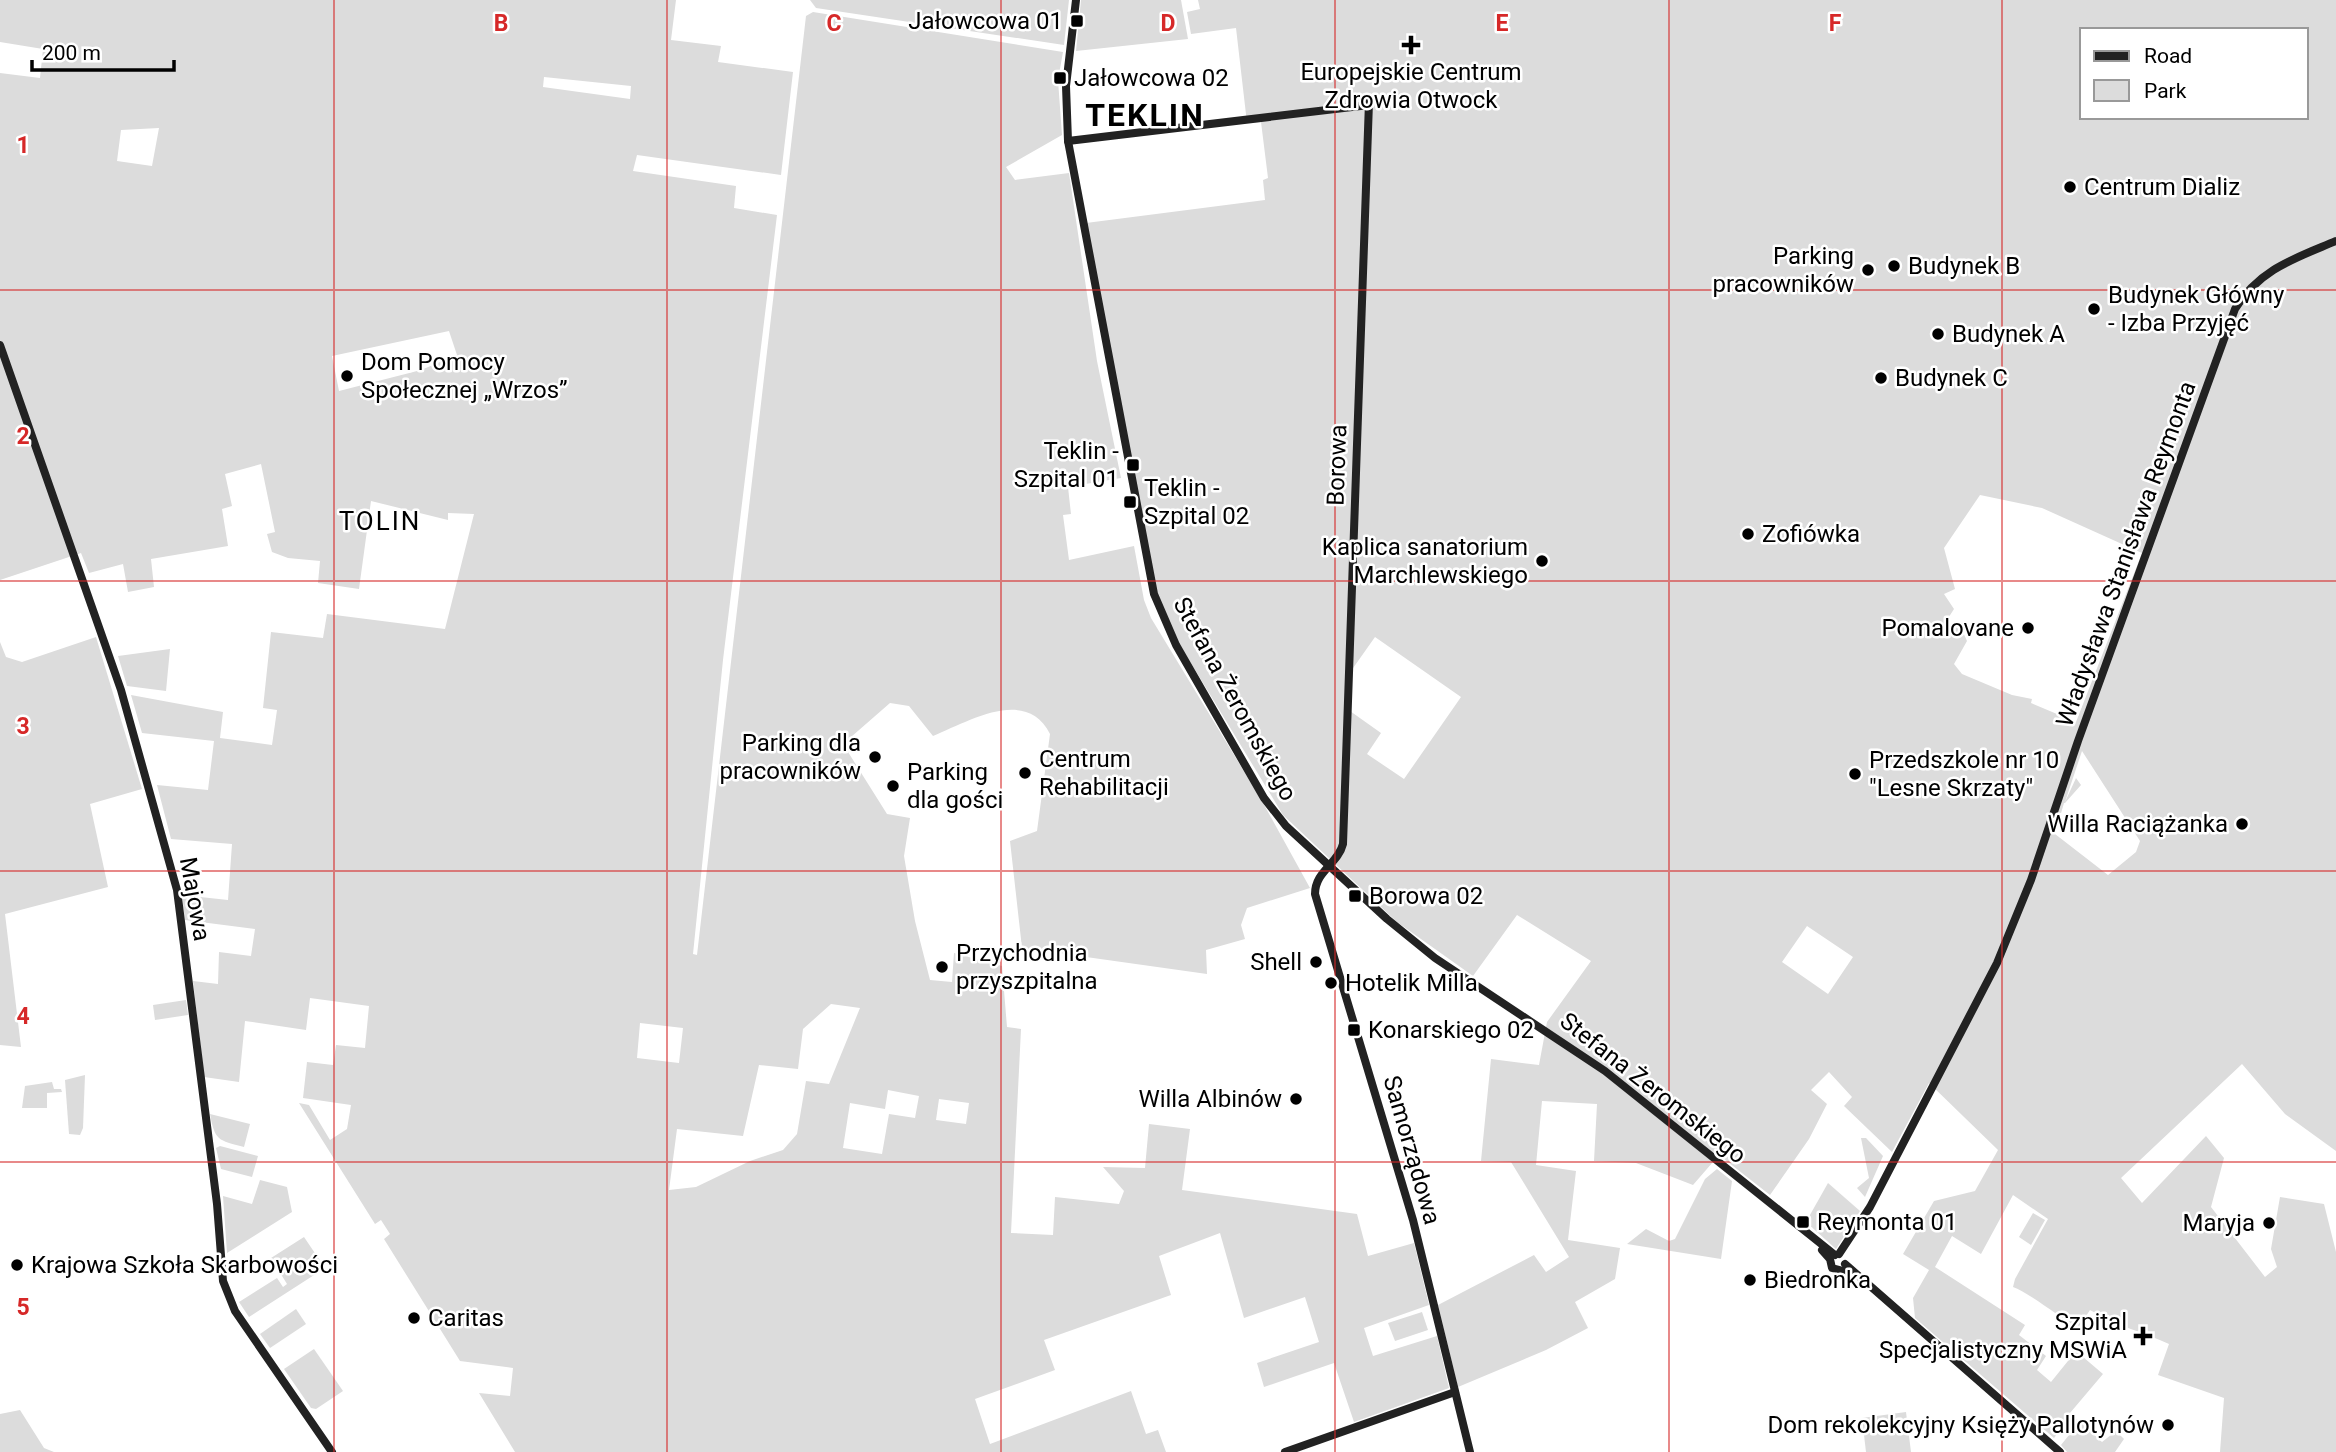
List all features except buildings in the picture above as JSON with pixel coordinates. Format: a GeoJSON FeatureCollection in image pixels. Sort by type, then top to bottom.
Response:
{"type":"FeatureCollection","features":[{"type":"Feature","properties":{"kind":"street","name":"Stefana Żeromskiego"},"geometry":{"type":"LineString","coordinates":[[1076,0],[1066,86],[1068,141],[1154,594],[1177,645],[1264,798],[1286,825],[1329,866],[1435,958],[1605,1071],[1856,1274],[2060,1452]]}},
{"type":"Feature","properties":{"kind":"street","name":"Borowa"},"geometry":{"type":"LineString","coordinates":[[1068,141],[1369,103],[1343,844],[1329,866]]}},
{"type":"Feature","properties":{"kind":"street","name":"Władysława Stanisława Reymonta"},"geometry":{"type":"LineString","coordinates":[[1839,1260],[2007,939],[2031,880],[2081,733],[2229,323],[2243,296],[2273,268],[2336,241]]}},
{"type":"Feature","properties":{"kind":"street","name":"Majowa"},"geometry":{"type":"LineString","coordinates":[[0,345],[121,690],[177,890],[218,1204],[223,1281],[235,1311],[332,1452]]}},
{"type":"Feature","properties":{"kind":"street","name":"Samorządowa"},"geometry":{"type":"LineString","coordinates":[[1329,866],[1319,877],[1315,894],[1413,1220],[1470,1452]]}},
{"type":"Feature","properties":{"kind":"street"},"geometry":{"type":"LineString","coordinates":[[1285,1452],[1455,1392]]}},
{"type":"Feature","properties":{"kind":"green space"},"geometry":{"type":"Polygon","coordinates":[[[0,0],[676,0],[671,40],[721,46],[718,62],[793,72],[781,175],[637,155],[633,171],[736,186],[734,208],[777,215],[723,660],[693,954],[697,955],[806,16],[813,12],[1063,52],[1058,80],[1062,135],[1006,167],[1015,180],[1069,173],[1097,361],[1121,478],[1068,487],[1071,514],[1063,515],[1069,560],[1134,546],[1144,600],[1151,618],[1262,801],[1310,888],[1247,908],[1241,925],[1245,939],[1206,950],[1207,974],[1022,948],[1010,841],[1037,831],[1050,734],[1040,720],[1027,712],[996,712],[933,736],[909,706],[890,703],[843,744],[887,814],[910,818],[904,856],[915,921],[930,980],[952,982],[954,953],[1002,966],[1007,1027],[1021,1029],[1011,1233],[1053,1235],[1055,1197],[1119,1204],[1124,1191],[1103,1167],[1145,1168],[1149,1124],[1190,1129],[1182,1190],[1357,1214],[1368,1256],[1414,1243],[1429,1305],[1364,1328],[1373,1356],[1437,1336],[1449,1388],[1354,1422],[1334,1363],[1264,1387],[1257,1363],[1319,1342],[1305,1297],[1244,1318],[1220,1233],[1159,1256],[1171,1295],[1044,1340],[1055,1370],[975,1399],[990,1444],[1131,1391],[1146,1434],[1158,1430],[1166,1452],[515,1452],[479,1393],[510,1396],[513,1368],[460,1361],[384,1239],[390,1234],[381,1220],[375,1224],[299,1103],[309,1105],[330,1140],[347,1129],[351,1105],[303,1098],[307,1062],[333,1065],[336,1045],[365,1048],[369,1006],[310,998],[306,1030],[245,1021],[239,1082],[204,1077],[193,981],[218,984],[219,952],[251,956],[255,929],[185,920],[182,895],[228,900],[232,844],[171,839],[157,785],[208,790],[214,741],[142,733],[131,695],[223,712],[220,738],[272,745],[277,710],[263,708],[271,632],[323,638],[327,614],[445,629],[474,514],[448,513],[448,520],[371,501],[359,589],[318,583],[320,561],[288,558],[272,552],[267,534],[275,532],[261,464],[225,474],[232,506],[222,509],[228,546],[151,559],[154,587],[128,592],[123,564],[89,573],[81,553],[0,580],[0,73],[40,78],[43,49],[0,42],[0,0]],[[544,77],[543,87],[630,99],[631,86],[544,77]],[[159,128],[121,130],[117,161],[152,166],[159,128]],[[449,331],[332,356],[339,391],[421,370],[457,355],[449,331]],[[831,1004],[803,1029],[798,1069],[759,1065],[743,1136],[677,1129],[669,1190],[696,1187],[750,1161],[783,1150],[797,1134],[806,1081],[829,1084],[860,1008],[831,1004]],[[640,1023],[637,1058],[679,1063],[683,1028],[640,1023]],[[888,1090],[885,1109],[850,1103],[843,1148],[882,1154],[889,1114],[915,1118],[919,1096],[888,1090]],[[939,1099],[936,1120],[966,1124],[969,1103],[939,1099]]]}},
{"type":"Feature","properties":{"kind":"green space"},"geometry":{"type":"Polygon","coordinates":[[[810,0],[1069,0],[1064,45],[816,8],[810,0]]]}},
{"type":"Feature","properties":{"kind":"green space"},"geometry":{"type":"Polygon","coordinates":[[[1081,0],[1181,0],[1188,39],[1076,51],[1081,0]]]}},
{"type":"Feature","properties":{"kind":"green space"},"geometry":{"type":"Polygon","coordinates":[[[1198,0],[2336,0],[2336,1151],[2285,1114],[2242,1064],[2121,1178],[2142,1203],[2206,1136],[2224,1158],[2211,1207],[2265,1277],[2277,1267],[2271,1249],[2280,1197],[2324,1204],[2336,1252],[2336,1452],[2220,1452],[2224,1398],[2158,1375],[2169,1344],[2090,1310],[2078,1328],[2013,1287],[2048,1219],[2013,1195],[1981,1254],[1952,1236],[1935,1267],[2025,1325],[2019,1335],[2046,1356],[2037,1370],[2051,1382],[2076,1351],[2103,1374],[2070,1413],[2102,1442],[2116,1431],[2124,1439],[2115,1452],[2067,1452],[2061,1445],[2073,1430],[2065,1424],[2054,1438],[1915,1318],[1913,1298],[1929,1270],[1903,1254],[1934,1201],[1975,1191],[1998,1150],[1929,1083],[1892,1152],[1844,1106],[1852,1097],[1829,1072],[1811,1090],[1827,1104],[1809,1139],[1770,1195],[1719,1155],[1693,1185],[1636,1163],[1594,1161],[1597,1104],[1542,1101],[1536,1165],[1576,1171],[1568,1240],[1620,1248],[1615,1279],[1575,1302],[1588,1328],[1546,1350],[1458,1387],[1438,1305],[1534,1255],[1546,1272],[1569,1257],[1511,1162],[1481,1161],[1491,1059],[1539,1065],[1547,1022],[1591,961],[1517,915],[1473,976],[1397,922],[1283,815],[1180,645],[1158,597],[1086,223],[1265,200],[1263,180],[1268,178],[1261,122],[1247,123],[1236,28],[1191,34],[1187,12],[1200,9],[1198,0]],[[1980,495],[1944,548],[1955,589],[1944,594],[1954,609],[1945,623],[1962,630],[1967,641],[1954,664],[1962,674],[2012,695],[2032,699],[2031,703],[2076,722],[2142,553],[2042,508],[1980,495]],[[1375,637],[1351,671],[1350,711],[1381,733],[1367,754],[1404,779],[1461,697],[1375,637]],[[2082,751],[2065,802],[2076,778],[2081,785],[2065,803],[2064,803],[2055,834],[2108,875],[2136,852],[2140,841],[2082,751]],[[1807,926],[1782,962],[1828,994],[1853,957],[1807,926]]]}},
{"type":"Feature","properties":{"kind":"green space"},"geometry":{"type":"Polygon","coordinates":[[[96,637],[142,789],[90,804],[108,887],[5,914],[21,1047],[0,1045],[0,642],[6,657],[22,662],[96,637]]]}},
{"type":"Feature","properties":{"kind":"green space"},"geometry":{"type":"Polygon","coordinates":[[[170,649],[166,691],[127,686],[118,656],[170,649]]]}},
{"type":"Feature","properties":{"kind":"green space"},"geometry":{"type":"Polygon","coordinates":[[[186,1000],[188,1015],[155,1020],[153,1005],[186,1000]]]}},
{"type":"Feature","properties":{"kind":"green space"},"geometry":{"type":"Polygon","coordinates":[[[85,1075],[83,1128],[80,1135],[69,1134],[65,1080],[85,1075]]]}},
{"type":"Feature","properties":{"kind":"green space"},"geometry":{"type":"Polygon","coordinates":[[[52,1082],[54,1089],[61,1089],[62,1092],[47,1093],[47,1108],[22,1108],[25,1086],[52,1082]]]}},
{"type":"Feature","properties":{"kind":"green space"},"geometry":{"type":"Polygon","coordinates":[[[210,1114],[250,1124],[244,1147],[219,1138],[210,1114]]]}},
{"type":"Feature","properties":{"kind":"green space"},"geometry":{"type":"Polygon","coordinates":[[[1861,1138],[1866,1138],[1883,1156],[1865,1197],[1857,1188],[1869,1178],[1861,1138]]]}},
{"type":"Feature","properties":{"kind":"green space"},"geometry":{"type":"Polygon","coordinates":[[[220,1146],[258,1156],[252,1177],[221,1169],[216,1148],[220,1146]]]}},
{"type":"Feature","properties":{"kind":"green space"},"geometry":{"type":"Polygon","coordinates":[[[1717,1169],[1732,1181],[1721,1259],[1627,1244],[1646,1229],[1669,1241],[1675,1239],[1705,1179],[1717,1169]]]}},
{"type":"Feature","properties":{"kind":"green space"},"geometry":{"type":"Polygon","coordinates":[[[260,1180],[287,1187],[292,1212],[227,1253],[223,1196],[252,1204],[260,1180]]]}},
{"type":"Feature","properties":{"kind":"green space"},"geometry":{"type":"Polygon","coordinates":[[[1828,1183],[1860,1211],[1836,1249],[1806,1222],[1828,1183]]]}},
{"type":"Feature","properties":{"kind":"green space"},"geometry":{"type":"Polygon","coordinates":[[[2033,1213],[2045,1220],[2031,1245],[2019,1237],[2033,1213]]]}},
{"type":"Feature","properties":{"kind":"green space"},"geometry":{"type":"Polygon","coordinates":[[[304,1237],[325,1268],[249,1317],[239,1302],[277,1278],[283,1287],[287,1284],[271,1258],[304,1237]]]}},
{"type":"Feature","properties":{"kind":"green space"},"geometry":{"type":"Polygon","coordinates":[[[296,1309],[306,1324],[270,1348],[260,1334],[296,1309]]]}},
{"type":"Feature","properties":{"kind":"green space"},"geometry":{"type":"Polygon","coordinates":[[[1422,1312],[1428,1330],[1395,1341],[1388,1323],[1422,1312]]]}},
{"type":"Feature","properties":{"kind":"green space"},"geometry":{"type":"Polygon","coordinates":[[[314,1349],[343,1391],[316,1409],[311,1408],[284,1369],[314,1349]]]}},
{"type":"Feature","properties":{"kind":"green space"},"geometry":{"type":"Polygon","coordinates":[[[20,1410],[44,1448],[54,1452],[0,1452],[0,1414],[20,1410]]]}},
{"type":"Feature","properties":{"kind":"green space"},"geometry":{"type":"Polygon","coordinates":[[[1906,1412],[1911,1452],[1866,1452],[1862,1418],[1906,1412]]]}},
{"type":"Feature","properties":{"kind":"place","name":"Jałowcowa 01"},"geometry":{"type":"Point","coordinates":[1077,21]}},
{"type":"Feature","properties":{"kind":"place","name":"Europejskie Centrum Zdrowia Otwock"},"geometry":{"type":"Point","coordinates":[1411,45]}},
{"type":"Feature","properties":{"kind":"place","name":"Jałowcowa 02"},"geometry":{"type":"Point","coordinates":[1060,78]}},
{"type":"Feature","properties":{"kind":"place","name":"Centrum Dializ"},"geometry":{"type":"Point","coordinates":[2070,187]}},
{"type":"Feature","properties":{"kind":"place","name":"Budynek B"},"geometry":{"type":"Point","coordinates":[1894,266]}},
{"type":"Feature","properties":{"kind":"place","name":"Parking pracowników"},"geometry":{"type":"Point","coordinates":[1868,270]}},
{"type":"Feature","properties":{"kind":"place","name":"Budynek Główny - Izba Przyjęć"},"geometry":{"type":"Point","coordinates":[2094,309]}},
{"type":"Feature","properties":{"kind":"place","name":"Budynek A"},"geometry":{"type":"Point","coordinates":[1938,334]}},
{"type":"Feature","properties":{"kind":"place","name":"Dom Pomocy Społecznej „Wrzos”"},"geometry":{"type":"Point","coordinates":[347,376]}},
{"type":"Feature","properties":{"kind":"place","name":"Budynek C"},"geometry":{"type":"Point","coordinates":[1881,378]}},
{"type":"Feature","properties":{"kind":"place","name":"Teklin - Szpital 01"},"geometry":{"type":"Point","coordinates":[1133,465]}},
{"type":"Feature","properties":{"kind":"place","name":"Teklin - Szpital 02"},"geometry":{"type":"Point","coordinates":[1130,502]}},
{"type":"Feature","properties":{"kind":"place","name":"Zofiówka"},"geometry":{"type":"Point","coordinates":[1748,534]}},
{"type":"Feature","properties":{"kind":"place","name":"Kaplica sanatorium Marchlewskiego"},"geometry":{"type":"Point","coordinates":[1542,561]}},
{"type":"Feature","properties":{"kind":"place","name":"Pomalovane"},"geometry":{"type":"Point","coordinates":[2028,628]}},
{"type":"Feature","properties":{"kind":"place","name":"Parking dla pracowników"},"geometry":{"type":"Point","coordinates":[875,757]}},
{"type":"Feature","properties":{"kind":"place","name":"Centrum Rehabilitacji"},"geometry":{"type":"Point","coordinates":[1025,773]}},
{"type":"Feature","properties":{"kind":"place","name":"Przedszkole nr 10 \"Lesne Skrzaty\""},"geometry":{"type":"Point","coordinates":[1855,774]}},
{"type":"Feature","properties":{"kind":"place","name":"Parking dla gości"},"geometry":{"type":"Point","coordinates":[893,786]}},
{"type":"Feature","properties":{"kind":"place","name":"Willa Raciążanka"},"geometry":{"type":"Point","coordinates":[2242,824]}},
{"type":"Feature","properties":{"kind":"place","name":"Borowa 02"},"geometry":{"type":"Point","coordinates":[1355,896]}},
{"type":"Feature","properties":{"kind":"place","name":"Shell"},"geometry":{"type":"Point","coordinates":[1316,962]}},
{"type":"Feature","properties":{"kind":"place","name":"Przychodnia przyszpitalna"},"geometry":{"type":"Point","coordinates":[942,967]}},
{"type":"Feature","properties":{"kind":"place","name":"Hotelik Milla"},"geometry":{"type":"Point","coordinates":[1331,983]}},
{"type":"Feature","properties":{"kind":"place","name":"Konarskiego 02"},"geometry":{"type":"Point","coordinates":[1354,1030]}},
{"type":"Feature","properties":{"kind":"place","name":"Willa Albinów"},"geometry":{"type":"Point","coordinates":[1296,1099]}},
{"type":"Feature","properties":{"kind":"place","name":"Reymonta 01"},"geometry":{"type":"Point","coordinates":[1803,1222]}},
{"type":"Feature","properties":{"kind":"place","name":"Maryja"},"geometry":{"type":"Point","coordinates":[2269,1223]}},
{"type":"Feature","properties":{"kind":"place","name":"Krajowa Szkoła Skarbowości"},"geometry":{"type":"Point","coordinates":[17,1265]}},
{"type":"Feature","properties":{"kind":"place","name":"Biedronka"},"geometry":{"type":"Point","coordinates":[1750,1280]}},
{"type":"Feature","properties":{"kind":"place","name":"Caritas"},"geometry":{"type":"Point","coordinates":[414,1318]}},
{"type":"Feature","properties":{"kind":"place","name":"Szpital Specjalistyczny MSWiA"},"geometry":{"type":"Point","coordinates":[2143,1336]}},
{"type":"Feature","properties":{"kind":"place","name":"Dom rekolekcyjny Księży Pallotynów"},"geometry":{"type":"Point","coordinates":[2168,1425]}},
{"type":"Feature","properties":{"kind":"district","name":"TEKLIN"},"geometry":{"type":"Point","coordinates":[1145,115]}},
{"type":"Feature","properties":{"kind":"district","name":"TOLIN"},"geometry":{"type":"Point","coordinates":[380,521]}}]}
